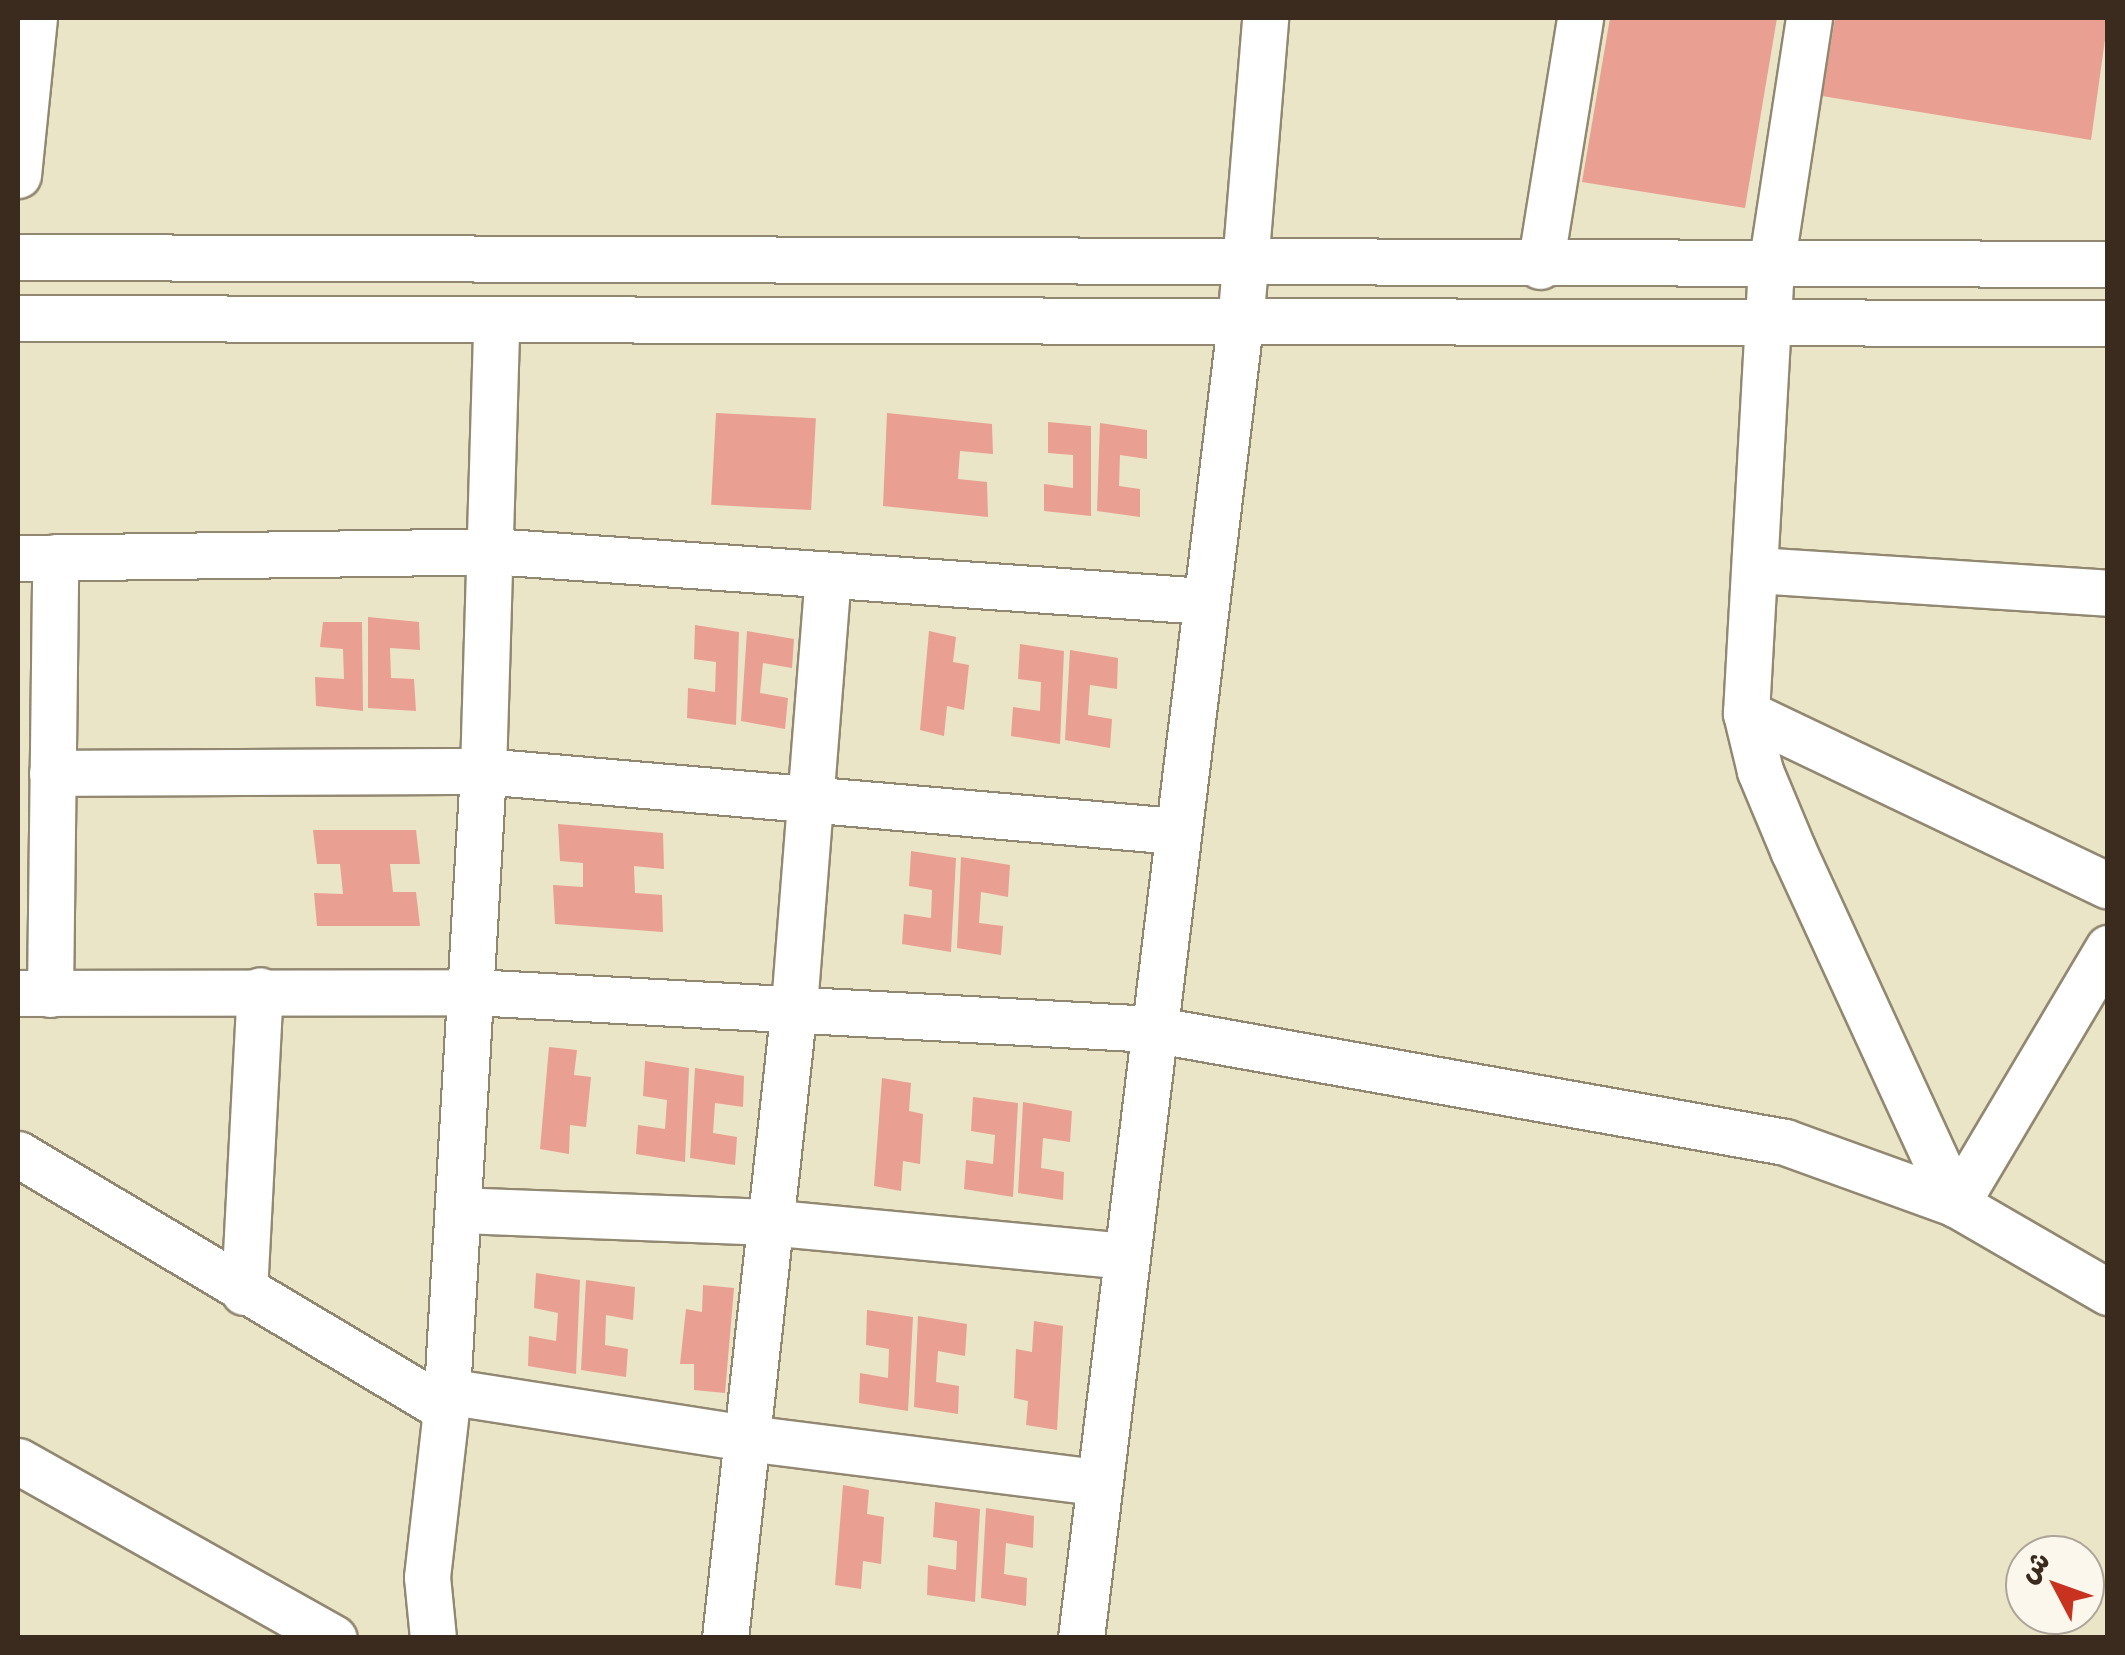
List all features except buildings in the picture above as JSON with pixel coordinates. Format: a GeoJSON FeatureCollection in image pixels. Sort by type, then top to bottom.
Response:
{"type":"FeatureCollection","features":[{"type":"Feature","properties":{"kind":"street"},"geometry":{"type":"LineString","coordinates":[[18,175],[34,18]]}},
{"type":"Feature","properties":{"kind":"street"},"geometry":{"type":"LineString","coordinates":[[1081,1638],[1096,1482],[1240,326],[1242,262],[1265,18]]}},
{"type":"Feature","properties":{"kind":"street"},"geometry":{"type":"LineString","coordinates":[[1540,266],[1580,18]]}},
{"type":"Feature","properties":{"kind":"street"},"geometry":{"type":"LineString","coordinates":[[1808,18],[1771,266],[1746,713],[1760,772],[1793,850],[1956,1204]]}},
{"type":"Feature","properties":{"kind":"street"},"geometry":{"type":"LineString","coordinates":[[18,257],[1540,266],[2107,262]]}},
{"type":"Feature","properties":{"kind":"street"},"geometry":{"type":"LineString","coordinates":[[18,318],[1240,326],[2108,324]]}},
{"type":"Feature","properties":{"kind":"street"},"geometry":{"type":"LineString","coordinates":[[433,1638],[427,1577],[446,1400],[484,771],[496,321]]}},
{"type":"Feature","properties":{"kind":"street"},"geometry":{"type":"LineString","coordinates":[[1204,601],[491,551],[36,558],[52,773],[34,994],[472,992],[794,1006],[1152,1029],[1784,1142],[1956,1204],[2108,1292]]}},
{"type":"Feature","properties":{"kind":"street"},"geometry":{"type":"LineString","coordinates":[[1755,570],[2108,593]]}},
{"type":"Feature","properties":{"kind":"street"},"geometry":{"type":"LineString","coordinates":[[725,1638],[767,1222],[794,1006],[828,577]]}},
{"type":"Feature","properties":{"kind":"street"},"geometry":{"type":"LineString","coordinates":[[1746,713],[2108,886]]}},
{"type":"Feature","properties":{"kind":"street"},"geometry":{"type":"LineString","coordinates":[[52,773],[484,771],[811,795],[1176,831]]}},
{"type":"Feature","properties":{"kind":"street"},"geometry":{"type":"LineString","coordinates":[[1956,1204],[2108,948]]}},
{"type":"Feature","properties":{"kind":"street"},"geometry":{"type":"LineString","coordinates":[[244,1292],[260,990]]}},
{"type":"Feature","properties":{"kind":"street"},"geometry":{"type":"LineString","coordinates":[[18,1154],[244,1292],[446,1400],[1096,1482]]}},
{"type":"Feature","properties":{"kind":"street"},"geometry":{"type":"LineString","coordinates":[[458,1210],[767,1222],[1126,1256]]}},
{"type":"Feature","properties":{"kind":"street"},"geometry":{"type":"LineString","coordinates":[[18,1460],[334,1638]]}}]}
